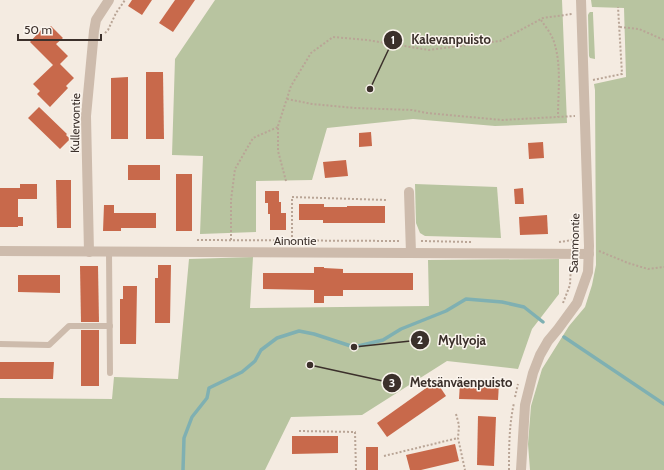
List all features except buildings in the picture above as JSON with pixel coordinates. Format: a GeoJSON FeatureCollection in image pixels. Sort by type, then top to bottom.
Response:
{"type":"FeatureCollection","features":[{"type":"Feature","properties":{"kind":"street","name":"Kullervontie"},"geometry":{"type":"LineString","coordinates":[[89,252],[86,116],[96,20],[109,0]]}},
{"type":"Feature","properties":{"kind":"street","name":"Sammontie"},"geometry":{"type":"LineString","coordinates":[[521,470],[525,405],[533,373],[540,355],[548,341],[577,302],[588,272],[589,250],[581,0]]}},
{"type":"Feature","properties":{"kind":"street"},"geometry":{"type":"LineString","coordinates":[[409,192],[411,253]]}},
{"type":"Feature","properties":{"kind":"street","name":"Ainontie"},"geometry":{"type":"LineString","coordinates":[[0,251],[411,253],[589,250]]}},
{"type":"Feature","properties":{"kind":"lane"},"geometry":{"type":"LineString","coordinates":[[109,252],[110,373]]}},
{"type":"Feature","properties":{"kind":"lane"},"geometry":{"type":"LineString","coordinates":[[0,344],[49,345],[69,326],[110,326]]}},
{"type":"Feature","properties":{"kind":"path"},"geometry":{"type":"LineString","coordinates":[[93,38],[102,35],[108,30],[116,13],[125,0]]}},
{"type":"Feature","properties":{"kind":"path"},"geometry":{"type":"LineString","coordinates":[[584,82],[622,74],[618,7]]}},
{"type":"Feature","properties":{"kind":"path"},"geometry":{"type":"LineString","coordinates":[[286,181],[278,151],[278,126],[291,86],[311,53],[333,37],[367,40],[429,50],[500,41],[543,18],[581,12]]}},
{"type":"Feature","properties":{"kind":"path"},"geometry":{"type":"LineString","coordinates":[[541,19],[552,37],[557,53],[558,117]]}},
{"type":"Feature","properties":{"kind":"path"},"geometry":{"type":"LineString","coordinates":[[620,26],[639,29],[664,40]]}},
{"type":"Feature","properties":{"kind":"path"},"geometry":{"type":"LineString","coordinates":[[287,99],[312,104],[355,108],[412,110],[428,113],[502,120],[577,116]]}},
{"type":"Feature","properties":{"kind":"path"},"geometry":{"type":"LineString","coordinates":[[231,240],[231,200],[235,169],[253,138],[278,126]]}},
{"type":"Feature","properties":{"kind":"path"},"geometry":{"type":"LineString","coordinates":[[292,241],[292,197],[387,200]]}},
{"type":"Feature","properties":{"kind":"path"},"geometry":{"type":"LineString","coordinates":[[556,243],[573,240],[578,234],[580,228]]}},
{"type":"Feature","properties":{"kind":"path"},"geometry":{"type":"LineString","coordinates":[[192,240],[471,242]]}},
{"type":"Feature","properties":{"kind":"path"},"geometry":{"type":"LineString","coordinates":[[589,250],[648,269],[664,267]]}},
{"type":"Feature","properties":{"kind":"path"},"geometry":{"type":"LineString","coordinates":[[456,414],[459,425],[458,438],[465,470]]}},
{"type":"Feature","properties":{"kind":"path"},"geometry":{"type":"LineString","coordinates":[[299,431],[355,432],[356,470]]}},
{"type":"Feature","properties":{"kind":"path"},"geometry":{"type":"LineString","coordinates":[[384,456],[458,438]]}},
{"type":"Feature","properties":{"kind":"green space"},"geometry":{"type":"Polygon","coordinates":[[[215,0],[562,0],[567,123],[495,126],[413,119],[327,128],[312,180],[256,181],[256,232],[200,234],[203,156],[172,155],[175,59],[215,0]]]}},
{"type":"Feature","properties":{"kind":"green space"},"geometry":{"type":"Polygon","coordinates":[[[591,0],[664,0],[664,470],[530,470],[528,444],[531,406],[542,369],[569,326],[585,307],[596,265],[594,84],[626,77],[624,8],[592,7],[591,0]]]}},
{"type":"Feature","properties":{"kind":"green space"},"geometry":{"type":"Polygon","coordinates":[[[590,12],[593,12],[595,59],[590,58],[589,56],[588,15],[590,12]]]}},
{"type":"Feature","properties":{"kind":"green space"},"geometry":{"type":"Polygon","coordinates":[[[415,184],[497,187],[501,238],[425,236],[420,233],[416,223],[415,184]]]}},
{"type":"Feature","properties":{"kind":"green space"},"geometry":{"type":"Polygon","coordinates":[[[253,257],[250,308],[429,306],[428,260],[559,259],[559,294],[532,329],[518,369],[447,361],[362,415],[291,417],[265,470],[0,470],[0,398],[112,399],[114,377],[178,379],[189,259],[253,257]]]}},
{"type":"Feature","properties":{"kind":"waterway"},"geometry":{"type":"LineString","coordinates":[[183,470],[184,438],[192,417],[207,398],[209,388],[242,372],[255,361],[261,350],[277,338],[299,331],[314,334],[354,347],[383,340],[401,329],[446,311],[466,299],[502,302],[524,307],[543,322]]}},
{"type":"Feature","properties":{"kind":"waterway"},"geometry":{"type":"LineString","coordinates":[[564,337],[664,404]]}},
{"type":"Feature","properties":{"kind":"place","name":"Kalevanpuisto"},"geometry":{"type":"Point","coordinates":[370,89]}},
{"type":"Feature","properties":{"kind":"place","name":"Myllyoja"},"geometry":{"type":"Point","coordinates":[354,347]}},
{"type":"Feature","properties":{"kind":"place","name":"Metsänväenpuisto"},"geometry":{"type":"Point","coordinates":[310,365]}}]}
